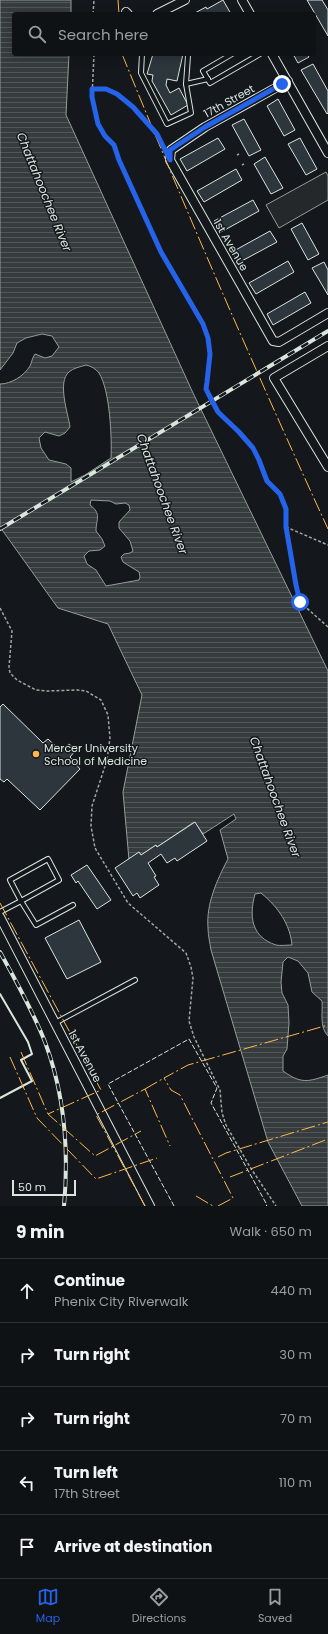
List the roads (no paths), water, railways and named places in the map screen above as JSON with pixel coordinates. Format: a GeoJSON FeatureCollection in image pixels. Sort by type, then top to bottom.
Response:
{"type":"FeatureCollection","features":[{"type":"Feature","properties":{"kind":"street"},"geometry":{"type":"LineString","coordinates":[[162,12],[185,0]]}},
{"type":"Feature","properties":{"kind":"street"},"geometry":{"type":"LineString","coordinates":[[242,0],[249,12]]}},
{"type":"Feature","properties":{"kind":"street"},"geometry":{"type":"LineString","coordinates":[[273,56],[328,153]]}},
{"type":"Feature","properties":{"kind":"street","name":"17th Street"},"geometry":{"type":"LineString","coordinates":[[170,160],[170,150],[205,127],[288,81]]}},
{"type":"Feature","properties":{"kind":"street","name":"1st Avenue"},"geometry":{"type":"LineString","coordinates":[[170,160],[273,341],[280,342],[328,313]]}},
{"type":"Feature","properties":{"kind":"street"},"geometry":{"type":"LineString","coordinates":[[328,346],[274,378],[328,467]]}},
{"type":"Feature","properties":{"kind":"street","name":"1st Avenue"},"geometry":{"type":"LineString","coordinates":[[0,917],[150,1206]]}},
{"type":"Feature","properties":{"kind":"lane"},"geometry":{"type":"LineString","coordinates":[[142,56],[141,73],[167,124],[192,113],[186,84],[188,56]]}},
{"type":"Feature","properties":{"kind":"lane"},"geometry":{"type":"LineString","coordinates":[[229,56],[203,71],[210,83],[257,56]]}},
{"type":"Feature","properties":{"kind":"lane"},"geometry":{"type":"LineString","coordinates":[[186,84],[208,79]]}},
{"type":"Feature","properties":{"kind":"lane"},"geometry":{"type":"LineString","coordinates":[[0,912],[21,901],[59,880],[48,859],[10,880],[21,901],[36,925],[73,904]]}},
{"type":"Feature","properties":{"kind":"lane"},"geometry":{"type":"LineString","coordinates":[[55,1023],[134,980]]}},
{"type":"Feature","properties":{"kind":"water","name":"Chattahoochee River"},"geometry":{"type":"Polygon","coordinates":[[[0,0],[71,0],[71,12],[12,12],[12,56],[69,56],[66,115],[193,393],[328,671],[328,1036],[322,1024],[322,1001],[312,992],[308,973],[298,961],[288,957],[283,962],[281,982],[282,993],[288,1005],[289,1023],[287,1049],[283,1056],[283,1071],[300,1080],[310,1080],[328,1075],[328,1206],[302,1206],[268,1142],[211,950],[208,931],[209,910],[213,892],[228,859],[220,830],[236,819],[234,814],[203,834],[194,822],[157,847],[156,845],[141,855],[139,852],[129,860],[123,792],[142,695],[108,624],[58,608],[0,527],[0,384],[8,383],[21,376],[30,366],[35,354],[45,358],[52,356],[59,347],[52,336],[42,334],[26,338],[17,343],[13,353],[0,370],[0,0]],[[86,365],[69,372],[64,383],[64,398],[70,427],[65,433],[59,436],[45,432],[39,438],[41,448],[49,460],[66,464],[71,468],[71,482],[85,475],[111,458],[111,427],[106,391],[99,373],[90,366],[86,365]],[[91,500],[90,505],[96,511],[98,517],[96,531],[105,546],[100,550],[89,551],[84,556],[87,564],[96,570],[106,586],[139,580],[139,572],[123,562],[121,557],[124,554],[133,551],[130,541],[119,528],[119,522],[130,510],[129,505],[125,503],[116,504],[110,501],[91,500]],[[261,893],[255,894],[252,910],[252,918],[257,931],[261,937],[276,945],[292,945],[289,930],[282,916],[273,904],[261,893]]]}},
{"type":"Feature","properties":{"kind":"railway"},"geometry":{"type":"LineString","coordinates":[[0,529],[328,331]]}},
{"type":"Feature","properties":{"kind":"railway"},"geometry":{"type":"LineString","coordinates":[[0,952],[35,1019],[52,1062],[64,1123],[66,1164],[64,1206]]}},
{"type":"Feature","properties":{"kind":"place","name":"Mercer University School of Medicine"},"geometry":{"type":"Point","coordinates":[36,754]}}]}
